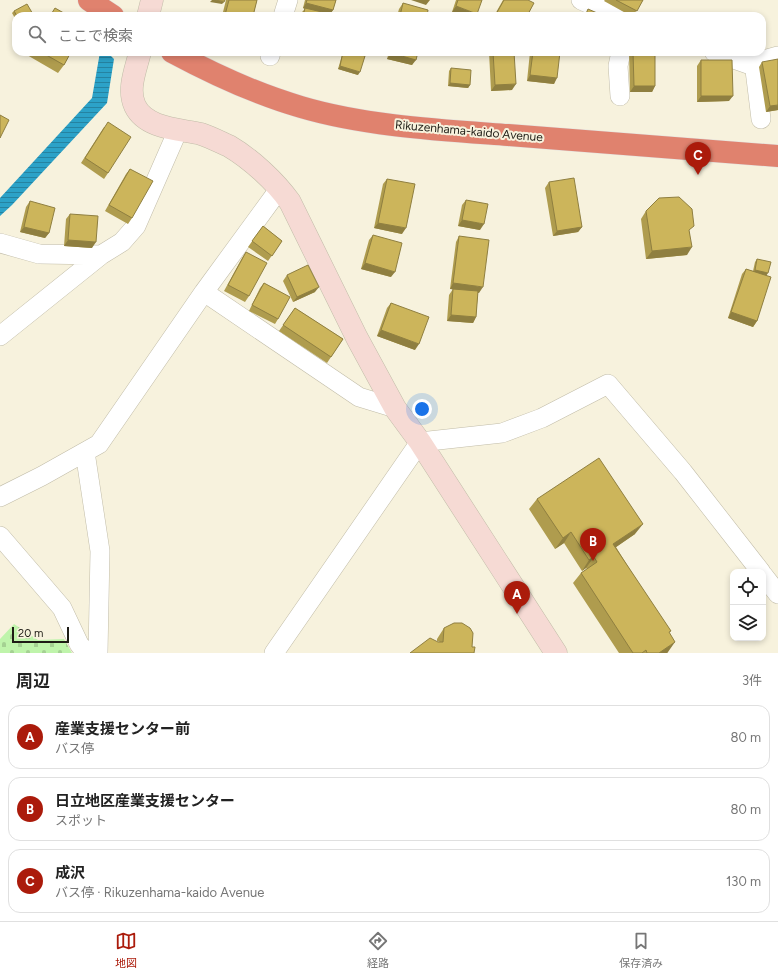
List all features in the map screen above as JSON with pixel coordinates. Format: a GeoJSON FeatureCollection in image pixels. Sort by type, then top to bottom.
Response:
{"type":"FeatureCollection","features":[{"type":"Feature","properties":{"kind":"highway"},"geometry":{"type":"LineString","coordinates":[[89,0],[107,12]]}},
{"type":"Feature","properties":{"kind":"highway","name":"Rikuzenhama-kaido Avenue"},"geometry":{"type":"LineString","coordinates":[[180,56],[252,91],[302,108],[362,120],[448,130],[778,156]]}},
{"type":"Feature","properties":{"kind":"street"},"geometry":{"type":"LineString","coordinates":[[149,12],[152,0]]}},
{"type":"Feature","properties":{"kind":"street"},"geometry":{"type":"LineString","coordinates":[[284,12],[288,0]]}},
{"type":"Feature","properties":{"kind":"street"},"geometry":{"type":"LineString","coordinates":[[581,0],[607,12]]}},
{"type":"Feature","properties":{"kind":"street"},"geometry":{"type":"LineString","coordinates":[[139,56],[132,83],[132,94],[135,106],[142,115],[156,123],[178,130],[201,134],[230,147],[268,176],[280,188],[297,215],[357,338],[395,408],[420,442],[556,653]]}},
{"type":"Feature","properties":{"kind":"street"},"geometry":{"type":"LineString","coordinates":[[620,56],[618,66],[620,96]]}},
{"type":"Feature","properties":{"kind":"street"},"geometry":{"type":"LineString","coordinates":[[725,56],[748,64],[778,56]]}},
{"type":"Feature","properties":{"kind":"street"},"geometry":{"type":"LineString","coordinates":[[754,62],[761,119]]}},
{"type":"Feature","properties":{"kind":"street"},"geometry":{"type":"LineString","coordinates":[[0,336],[101,255],[122,242],[136,226],[178,130]]}},
{"type":"Feature","properties":{"kind":"street"},"geometry":{"type":"LineString","coordinates":[[0,497],[99,444],[204,292],[280,188]]}},
{"type":"Feature","properties":{"kind":"street"},"geometry":{"type":"LineString","coordinates":[[0,243],[39,254],[101,255]]}},
{"type":"Feature","properties":{"kind":"street"},"geometry":{"type":"LineString","coordinates":[[204,292],[359,397],[395,408]]}},
{"type":"Feature","properties":{"kind":"street"},"geometry":{"type":"LineString","coordinates":[[274,653],[420,442],[502,433],[542,418],[608,384],[683,472],[759,569]]}},
{"type":"Feature","properties":{"kind":"street"},"geometry":{"type":"LineString","coordinates":[[85,452],[100,551],[98,653]]}},
{"type":"Feature","properties":{"kind":"street"},"geometry":{"type":"LineString","coordinates":[[0,536],[62,608],[79,644],[86,653]]}},
{"type":"Feature","properties":{"kind":"street"},"geometry":{"type":"LineString","coordinates":[[766,579],[778,594]]}},
{"type":"Feature","properties":{"kind":"green space"},"geometry":{"type":"Polygon","coordinates":[[[14,624],[38,640],[64,639],[72,653],[0,653],[0,639],[14,624]]]}},
{"type":"Feature","properties":{"kind":"water"},"geometry":{"type":"Polygon","coordinates":[[[99,56],[111,56],[114,59],[107,103],[0,216],[0,198],[92,98],[99,56]]]}},
{"type":"Feature","properties":{"kind":"building"},"geometry":{"type":"Polygon","coordinates":[[[229,0],[257,0],[254,12],[226,12],[229,0]]]}},
{"type":"Feature","properties":{"kind":"building"},"geometry":{"type":"Polygon","coordinates":[[[307,0],[336,0],[333,10],[306,3],[307,0]]]}},
{"type":"Feature","properties":{"kind":"building"},"geometry":{"type":"Polygon","coordinates":[[[458,0],[482,0],[478,12],[472,12],[456,6],[458,0]]]}},
{"type":"Feature","properties":{"kind":"building"},"geometry":{"type":"Polygon","coordinates":[[[504,0],[528,0],[534,3],[529,12],[497,12],[504,0]]]}},
{"type":"Feature","properties":{"kind":"building"},"geometry":{"type":"Polygon","coordinates":[[[616,0],[643,0],[637,11],[616,0]]]}},
{"type":"Feature","properties":{"kind":"building"},"geometry":{"type":"Polygon","coordinates":[[[403,3],[428,10],[428,12],[401,12],[403,3]]]}},
{"type":"Feature","properties":{"kind":"building"},"geometry":{"type":"Polygon","coordinates":[[[27,4],[32,12],[15,12],[27,4]]]}},
{"type":"Feature","properties":{"kind":"building"},"geometry":{"type":"Polygon","coordinates":[[[55,8],[62,12],[52,12],[55,8]]]}},
{"type":"Feature","properties":{"kind":"building"},"geometry":{"type":"Polygon","coordinates":[[[305,8],[322,12],[304,12],[305,8]]]}},
{"type":"Feature","properties":{"kind":"building"},"geometry":{"type":"Polygon","coordinates":[[[588,9],[595,12],[587,12],[588,9]]]}},
{"type":"Feature","properties":{"kind":"building"},"geometry":{"type":"Polygon","coordinates":[[[48,56],[69,56],[64,65],[48,56]]]}},
{"type":"Feature","properties":{"kind":"building"},"geometry":{"type":"Polygon","coordinates":[[[342,56],[365,56],[360,72],[340,66],[342,56]]]}},
{"type":"Feature","properties":{"kind":"building"},"geometry":{"type":"Polygon","coordinates":[[[402,56],[417,56],[416,60],[402,56]]]}},
{"type":"Feature","properties":{"kind":"building"},"geometry":{"type":"Polygon","coordinates":[[[493,56],[514,56],[516,84],[495,85],[493,56]]]}},
{"type":"Feature","properties":{"kind":"building"},"geometry":{"type":"Polygon","coordinates":[[[532,56],[560,56],[557,78],[530,75],[532,56]]]}},
{"type":"Feature","properties":{"kind":"building"},"geometry":{"type":"Polygon","coordinates":[[[633,56],[655,56],[655,86],[634,86],[633,56]]]}},
{"type":"Feature","properties":{"kind":"building"},"geometry":{"type":"Polygon","coordinates":[[[778,59],[778,105],[770,106],[762,62],[778,59]]]}},
{"type":"Feature","properties":{"kind":"building"},"geometry":{"type":"Polygon","coordinates":[[[701,60],[732,60],[733,96],[701,96],[701,60]]]}},
{"type":"Feature","properties":{"kind":"building"},"geometry":{"type":"Polygon","coordinates":[[[451,68],[471,70],[470,85],[450,83],[451,68]]]}},
{"type":"Feature","properties":{"kind":"building"},"geometry":{"type":"Polygon","coordinates":[[[0,115],[9,120],[0,138],[0,115]]]}},
{"type":"Feature","properties":{"kind":"building"},"geometry":{"type":"Polygon","coordinates":[[[108,122],[131,137],[108,173],[85,158],[108,122]]]}},
{"type":"Feature","properties":{"kind":"building"},"geometry":{"type":"Polygon","coordinates":[[[130,169],[153,181],[132,218],[109,205],[130,169]]]}},
{"type":"Feature","properties":{"kind":"building"},"geometry":{"type":"Polygon","coordinates":[[[574,178],[582,227],[557,231],[549,182],[574,178]]]}},
{"type":"Feature","properties":{"kind":"building"},"geometry":{"type":"Polygon","coordinates":[[[387,179],[415,184],[406,228],[378,223],[387,179]]]}},
{"type":"Feature","properties":{"kind":"building"},"geometry":{"type":"Polygon","coordinates":[[[679,197],[692,209],[694,226],[689,230],[692,247],[652,251],[646,211],[659,198],[679,197]]]}},
{"type":"Feature","properties":{"kind":"building"},"geometry":{"type":"Polygon","coordinates":[[[466,200],[488,204],[484,224],[462,220],[466,200]]]}},
{"type":"Feature","properties":{"kind":"building"},"geometry":{"type":"Polygon","coordinates":[[[30,201],[55,208],[49,233],[24,227],[30,201]]]}},
{"type":"Feature","properties":{"kind":"building"},"geometry":{"type":"Polygon","coordinates":[[[70,214],[98,216],[96,242],[68,240],[70,214]]]}},
{"type":"Feature","properties":{"kind":"building"},"geometry":{"type":"Polygon","coordinates":[[[263,226],[282,241],[272,256],[252,241],[263,226]]]}},
{"type":"Feature","properties":{"kind":"building"},"geometry":{"type":"Polygon","coordinates":[[[373,235],[402,243],[395,272],[365,263],[373,235]]]}},
{"type":"Feature","properties":{"kind":"building"},"geometry":{"type":"Polygon","coordinates":[[[459,236],[489,240],[483,287],[453,283],[459,236]]]}},
{"type":"Feature","properties":{"kind":"building"},"geometry":{"type":"Polygon","coordinates":[[[246,252],[267,263],[249,296],[228,285],[246,252]]]}},
{"type":"Feature","properties":{"kind":"building"},"geometry":{"type":"Polygon","coordinates":[[[757,259],[771,262],[768,273],[755,270],[757,259]]]}},
{"type":"Feature","properties":{"kind":"building"},"geometry":{"type":"Polygon","coordinates":[[[308,265],[319,287],[297,297],[287,275],[308,265]]]}},
{"type":"Feature","properties":{"kind":"building"},"geometry":{"type":"Polygon","coordinates":[[[746,269],[771,277],[757,321],[731,312],[746,269]]]}},
{"type":"Feature","properties":{"kind":"building"},"geometry":{"type":"Polygon","coordinates":[[[264,283],[290,297],[278,319],[252,305],[264,283]]]}},
{"type":"Feature","properties":{"kind":"building"},"geometry":{"type":"Polygon","coordinates":[[[453,289],[478,291],[476,317],[451,315],[453,289]]]}},
{"type":"Feature","properties":{"kind":"building"},"geometry":{"type":"Polygon","coordinates":[[[391,303],[429,317],[419,344],[381,330],[391,303]]]}},
{"type":"Feature","properties":{"kind":"building"},"geometry":{"type":"Polygon","coordinates":[[[295,308],[343,339],[331,357],[283,325],[295,308]]]}},
{"type":"Feature","properties":{"kind":"building"},"geometry":{"type":"Polygon","coordinates":[[[599,458],[643,524],[613,544],[671,631],[669,632],[675,642],[659,653],[647,653],[646,650],[642,653],[633,653],[581,573],[597,562],[594,557],[589,560],[571,532],[563,538],[537,499],[599,458]]]}},
{"type":"Feature","properties":{"kind":"building"},"geometry":{"type":"Polygon","coordinates":[[[454,623],[462,623],[470,628],[473,633],[472,647],[475,647],[474,653],[410,653],[430,638],[438,642],[443,642],[444,628],[454,623]]]}},
{"type":"Feature","properties":{"kind":"place","name":"成沢"},"geometry":{"type":"Point","coordinates":[698,175]}},
{"type":"Feature","properties":{"kind":"place","name":"日立地区産業支援センター"},"geometry":{"type":"Point","coordinates":[593,561]}},
{"type":"Feature","properties":{"kind":"place","name":"産業支援センター前"},"geometry":{"type":"Point","coordinates":[517,614]}}]}
